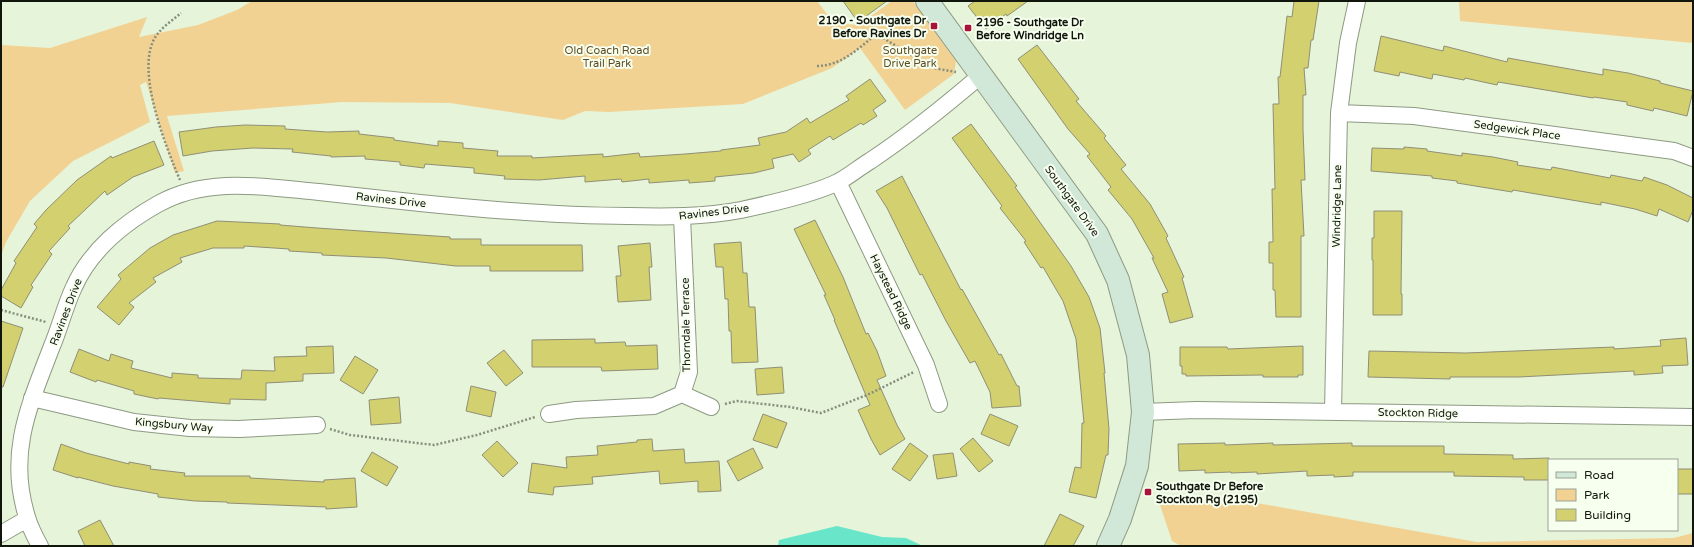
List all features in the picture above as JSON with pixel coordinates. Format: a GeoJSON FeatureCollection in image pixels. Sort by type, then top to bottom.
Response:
{"type":"FeatureCollection","features":[{"type":"Feature","properties":{"kind":"street","name":"Southgate Drive"},"geometry":{"type":"LineString","coordinates":[[927,1],[980,76],[1097,234],[1118,280],[1138,355],[1143,412],[1137,466],[1120,519],[1108,546]]}},
{"type":"Feature","properties":{"kind":"street","name":"Windridge Lane"},"geometry":{"type":"LineString","coordinates":[[1334,412],[1339,113],[1348,43],[1356,1]]}},
{"type":"Feature","properties":{"kind":"street","name":"Ravines Drive"},"geometry":{"type":"LineString","coordinates":[[40,546],[27,519],[21,494],[18,466],[22,433],[32,398],[74,286],[87,263],[108,240],[129,222],[159,203],[185,192],[213,186],[252,185],[430,204],[576,216],[682,217],[739,210],[807,193],[838,182],[932,116],[980,76]]}},
{"type":"Feature","properties":{"kind":"street","name":"Sedgewick Place"},"geometry":{"type":"LineString","coordinates":[[1339,113],[1422,117],[1674,151],[1693,158]]}},
{"type":"Feature","properties":{"kind":"street","name":"Haystead Ridge"},"geometry":{"type":"LineString","coordinates":[[838,182],[926,365],[939,404]]}},
{"type":"Feature","properties":{"kind":"street","name":"Thorndale Terrace"},"geometry":{"type":"LineString","coordinates":[[682,217],[689,372],[682,394]]}},
{"type":"Feature","properties":{"kind":"street"},"geometry":{"type":"LineString","coordinates":[[550,414],[576,410],[654,406],[682,394],[711,407]]}},
{"type":"Feature","properties":{"kind":"street","name":"Kingsbury Way"},"geometry":{"type":"LineString","coordinates":[[32,398],[134,422],[190,428],[239,429],[318,425]]}},
{"type":"Feature","properties":{"kind":"street","name":"Stockton Ridge"},"geometry":{"type":"LineString","coordinates":[[1143,412],[1196,410],[1693,417]]}},
{"type":"Feature","properties":{"kind":"street"},"geometry":{"type":"LineString","coordinates":[[1,534],[27,519]]}},
{"type":"Feature","properties":{"kind":"path"},"geometry":{"type":"LineString","coordinates":[[181,13],[156,36],[148,63],[149,80],[154,105],[168,152],[185,192]]}},
{"type":"Feature","properties":{"kind":"path"},"geometry":{"type":"LineString","coordinates":[[817,66],[826,66],[840,62],[875,35],[878,35],[933,68],[980,76]]}},
{"type":"Feature","properties":{"kind":"path"},"geometry":{"type":"LineString","coordinates":[[1,310],[60,326]]}},
{"type":"Feature","properties":{"kind":"path"},"geometry":{"type":"LineString","coordinates":[[711,407],[737,401],[790,407],[820,413],[867,395],[926,365]]}},
{"type":"Feature","properties":{"kind":"path"},"geometry":{"type":"LineString","coordinates":[[318,425],[350,435],[434,445],[477,435],[522,420],[550,414]]}},
{"type":"Feature","properties":{"kind":"green space","name":"Old Coach Road Trail Park"},"geometry":{"type":"Polygon","coordinates":[[[252,1],[817,1],[834,23],[858,25],[892,1],[913,1],[956,61],[954,74],[905,110],[860,48],[832,68],[743,104],[609,112],[585,111],[563,120],[450,103],[342,102],[167,116],[184,171],[175,173],[146,82],[140,85],[150,122],[73,161],[30,201],[6,242],[1,256],[1,45],[50,48],[147,17],[139,37],[198,25],[237,10],[252,1]]]}},
{"type":"Feature","properties":{"kind":"green space"},"geometry":{"type":"Polygon","coordinates":[[[1459,1],[1693,1],[1693,43],[1460,21],[1459,1]]]}},
{"type":"Feature","properties":{"kind":"green space"},"geometry":{"type":"Polygon","coordinates":[[[1251,502],[1477,542],[1674,538],[1693,533],[1693,546],[1181,546],[1172,541],[1160,505],[1251,502]]]}},
{"type":"Feature","properties":{"kind":"water"},"geometry":{"type":"Polygon","coordinates":[[[837,526],[882,537],[906,538],[923,546],[778,546],[779,540],[837,526]]]}},
{"type":"Feature","properties":{"kind":"building"},"geometry":{"type":"Polygon","coordinates":[[[843,1],[887,1],[858,22],[843,1]]]}},
{"type":"Feature","properties":{"kind":"building"},"geometry":{"type":"Polygon","coordinates":[[[975,1],[1028,1],[1007,16],[1006,14],[986,29],[968,6],[975,1]]]}},
{"type":"Feature","properties":{"kind":"building"},"geometry":{"type":"Polygon","coordinates":[[[1294,1],[1319,1],[1313,40],[1311,40],[1308,68],[1304,68],[1306,95],[1303,95],[1305,180],[1301,180],[1304,236],[1301,236],[1301,317],[1276,317],[1275,290],[1273,290],[1273,263],[1269,263],[1269,242],[1273,242],[1272,189],[1275,189],[1273,104],[1279,104],[1278,77],[1280,77],[1287,16],[1292,17],[1294,1]]]}},
{"type":"Feature","properties":{"kind":"building"},"geometry":{"type":"Polygon","coordinates":[[[1381,36],[1443,51],[1444,46],[1507,62],[1508,58],[1603,75],[1603,69],[1628,73],[1693,91],[1687,116],[1654,108],[1653,111],[1627,105],[1627,102],[1593,98],[1498,82],[1497,85],[1465,78],[1464,80],[1433,74],[1432,79],[1400,72],[1399,76],[1374,71],[1381,36]]]}},
{"type":"Feature","properties":{"kind":"building"},"geometry":{"type":"Polygon","coordinates":[[[1037,45],[1079,99],[1076,101],[1106,136],[1104,138],[1126,165],[1121,169],[1150,204],[1168,236],[1166,238],[1184,277],[1182,278],[1193,317],[1170,323],[1162,294],[1168,292],[1152,258],[1154,258],[1132,219],[1108,190],[1111,187],[1087,156],[1090,154],[1068,129],[1018,59],[1037,45]]]}},
{"type":"Feature","properties":{"kind":"building"},"geometry":{"type":"Polygon","coordinates":[[[870,79],[886,101],[873,110],[877,116],[863,125],[861,123],[833,140],[830,136],[808,150],[811,154],[799,162],[793,154],[772,159],[774,168],[754,173],[715,177],[715,181],[689,183],[689,180],[649,183],[649,179],[622,182],[621,179],[585,182],[585,176],[539,180],[504,179],[505,176],[474,173],[474,168],[425,164],[424,168],[400,165],[400,162],[365,159],[365,156],[331,157],[292,152],[293,149],[253,148],[212,151],[183,156],[179,132],[245,125],[285,126],[285,129],[327,132],[359,131],[359,134],[394,138],[394,140],[438,146],[438,141],[463,143],[463,148],[498,151],[497,156],[532,156],[532,158],[603,154],[603,157],[639,153],[640,157],[685,154],[721,151],[760,145],[758,138],[786,132],[807,118],[810,123],[849,100],[846,96],[870,79]]]}},
{"type":"Feature","properties":{"kind":"building"},"geometry":{"type":"Polygon","coordinates":[[[971,124],[1017,186],[1015,187],[1071,266],[1089,297],[1100,328],[1109,429],[1108,455],[1106,455],[1096,498],[1069,492],[1075,467],[1081,468],[1082,423],[1084,423],[1076,339],[1063,301],[1043,267],[1041,268],[1024,242],[1026,241],[1000,208],[1002,206],[952,138],[971,124]]]}},
{"type":"Feature","properties":{"kind":"building"},"geometry":{"type":"Polygon","coordinates":[[[154,141],[164,165],[133,177],[107,195],[105,191],[68,226],[70,228],[49,251],[52,254],[31,285],[33,287],[21,308],[1,296],[1,290],[16,263],[14,261],[37,227],[34,224],[46,210],[77,180],[111,156],[112,158],[154,141]]]}},
{"type":"Feature","properties":{"kind":"building"},"geometry":{"type":"Polygon","coordinates":[[[1404,147],[1427,149],[1427,151],[1462,156],[1462,153],[1493,157],[1518,162],[1517,165],[1551,170],[1552,167],[1610,178],[1611,175],[1642,181],[1644,177],[1667,185],[1693,198],[1693,210],[1688,222],[1659,209],[1657,216],[1635,209],[1601,202],[1601,205],[1513,190],[1512,192],[1457,183],[1457,181],[1432,178],[1432,176],[1371,171],[1372,148],[1404,149],[1404,147]]]}},
{"type":"Feature","properties":{"kind":"building"},"geometry":{"type":"Polygon","coordinates":[[[902,176],[961,290],[962,289],[999,355],[1001,354],[1017,386],[1019,386],[1021,406],[992,408],[990,392],[975,361],[970,363],[922,274],[920,275],[887,208],[876,191],[902,176]]]}},
{"type":"Feature","properties":{"kind":"building"},"geometry":{"type":"Polygon","coordinates":[[[1374,211],[1402,211],[1402,315],[1373,315],[1372,238],[1374,238],[1374,211]]]}},
{"type":"Feature","properties":{"kind":"building"},"geometry":{"type":"Polygon","coordinates":[[[815,220],[843,277],[866,334],[868,333],[877,351],[886,376],[877,380],[897,425],[905,439],[880,455],[858,410],[870,405],[824,295],[826,295],[794,229],[815,220]]]}},
{"type":"Feature","properties":{"kind":"building"},"geometry":{"type":"Polygon","coordinates":[[[217,221],[280,224],[450,237],[450,239],[481,239],[481,245],[582,245],[583,271],[490,271],[490,266],[456,266],[386,258],[322,255],[322,253],[289,251],[289,249],[244,246],[244,248],[213,248],[180,258],[182,262],[153,278],[156,282],[129,303],[134,307],[119,325],[97,307],[121,279],[118,275],[150,248],[173,235],[217,221]]]}},
{"type":"Feature","properties":{"kind":"building"},"geometry":{"type":"Polygon","coordinates":[[[741,242],[743,273],[747,273],[749,307],[755,307],[758,362],[732,363],[728,299],[725,299],[723,267],[716,267],[714,244],[741,242]]]}},
{"type":"Feature","properties":{"kind":"building"},"geometry":{"type":"Polygon","coordinates":[[[650,243],[652,267],[649,267],[651,300],[618,302],[616,276],[621,276],[618,246],[650,243]]]}},
{"type":"Feature","properties":{"kind":"building"},"geometry":{"type":"Polygon","coordinates":[[[1,321],[23,328],[3,387],[1,387],[1,321]]]}},
{"type":"Feature","properties":{"kind":"building"},"geometry":{"type":"Polygon","coordinates":[[[1686,338],[1688,365],[1662,366],[1663,373],[1634,375],[1634,371],[1519,377],[1450,377],[1450,379],[1368,377],[1369,351],[1466,353],[1614,347],[1614,349],[1661,346],[1660,340],[1686,338]]]}},
{"type":"Feature","properties":{"kind":"building"},"geometry":{"type":"Polygon","coordinates":[[[595,339],[595,343],[625,342],[626,346],[657,345],[658,369],[602,371],[601,367],[532,367],[532,340],[595,339]]]}},
{"type":"Feature","properties":{"kind":"building"},"geometry":{"type":"Polygon","coordinates":[[[333,346],[334,373],[303,374],[303,381],[266,383],[266,400],[230,399],[230,404],[158,399],[134,394],[134,391],[97,380],[96,382],[70,372],[79,349],[109,361],[111,354],[133,361],[131,368],[172,378],[172,373],[198,375],[198,378],[241,379],[242,370],[275,371],[274,357],[307,356],[306,347],[333,346]]]}},
{"type":"Feature","properties":{"kind":"building"},"geometry":{"type":"Polygon","coordinates":[[[1303,346],[1303,375],[1298,375],[1298,377],[1263,377],[1263,375],[1186,376],[1186,374],[1182,374],[1182,366],[1180,366],[1180,347],[1227,347],[1228,349],[1303,346]]]}},
{"type":"Feature","properties":{"kind":"building"},"geometry":{"type":"Polygon","coordinates":[[[504,350],[523,373],[506,386],[487,363],[504,350]]]}},
{"type":"Feature","properties":{"kind":"building"},"geometry":{"type":"Polygon","coordinates":[[[355,356],[378,370],[363,394],[340,380],[355,356]]]}},
{"type":"Feature","properties":{"kind":"building"},"geometry":{"type":"Polygon","coordinates":[[[782,367],[784,393],[757,395],[755,369],[782,367]]]}},
{"type":"Feature","properties":{"kind":"building"},"geometry":{"type":"Polygon","coordinates":[[[471,386],[496,392],[491,417],[466,411],[471,386]]]}},
{"type":"Feature","properties":{"kind":"building"},"geometry":{"type":"Polygon","coordinates":[[[399,397],[401,423],[371,425],[369,400],[399,397]]]}},
{"type":"Feature","properties":{"kind":"building"},"geometry":{"type":"Polygon","coordinates":[[[763,414],[787,423],[777,448],[753,440],[763,414]]]}},
{"type":"Feature","properties":{"kind":"building"},"geometry":{"type":"Polygon","coordinates":[[[990,414],[1018,426],[1009,446],[981,434],[990,414]]]}},
{"type":"Feature","properties":{"kind":"building"},"geometry":{"type":"Polygon","coordinates":[[[973,438],[993,461],[979,472],[960,449],[973,438]]]}},
{"type":"Feature","properties":{"kind":"building"},"geometry":{"type":"Polygon","coordinates":[[[652,439],[653,451],[684,449],[685,463],[719,461],[721,491],[698,492],[698,481],[660,484],[659,471],[592,477],[593,484],[554,487],[553,495],[528,492],[532,463],[567,468],[566,457],[598,455],[597,446],[652,439]]]}},
{"type":"Feature","properties":{"kind":"building"},"geometry":{"type":"Polygon","coordinates":[[[497,441],[518,463],[503,477],[482,455],[497,441]]]}},
{"type":"Feature","properties":{"kind":"building"},"geometry":{"type":"Polygon","coordinates":[[[910,443],[928,456],[910,481],[892,469],[910,443]]]}},
{"type":"Feature","properties":{"kind":"building"},"geometry":{"type":"Polygon","coordinates":[[[1225,443],[1225,445],[1273,443],[1273,445],[1352,443],[1352,446],[1444,446],[1444,454],[1513,455],[1513,459],[1549,458],[1548,480],[1524,480],[1524,477],[1454,476],[1454,472],[1353,472],[1353,476],[1334,477],[1334,475],[1307,476],[1307,471],[1257,474],[1257,472],[1205,473],[1205,470],[1179,471],[1178,444],[1225,443]]]}},
{"type":"Feature","properties":{"kind":"building"},"geometry":{"type":"Polygon","coordinates":[[[61,444],[86,453],[129,464],[129,462],[151,466],[150,469],[185,473],[184,476],[250,476],[250,478],[324,482],[324,480],[355,478],[357,507],[326,509],[326,507],[227,503],[158,497],[158,494],[78,478],[53,470],[61,444]]]}},
{"type":"Feature","properties":{"kind":"building"},"geometry":{"type":"Polygon","coordinates":[[[753,448],[763,468],[738,481],[727,461],[753,448]]]}},
{"type":"Feature","properties":{"kind":"building"},"geometry":{"type":"Polygon","coordinates":[[[372,452],[398,467],[387,486],[361,471],[372,452]]]}},
{"type":"Feature","properties":{"kind":"building"},"geometry":{"type":"Polygon","coordinates":[[[953,453],[957,476],[937,479],[933,455],[953,453]]]}},
{"type":"Feature","properties":{"kind":"building"},"geometry":{"type":"Polygon","coordinates":[[[1678,469],[1693,469],[1693,494],[1678,494],[1678,469]]]}},
{"type":"Feature","properties":{"kind":"building"},"geometry":{"type":"Polygon","coordinates":[[[1060,514],[1084,526],[1073,546],[1044,546],[1060,514]]]}},
{"type":"Feature","properties":{"kind":"building"},"geometry":{"type":"Polygon","coordinates":[[[100,520],[114,546],[85,546],[78,531],[100,520]]]}},
{"type":"Feature","properties":{"kind":"place","name":"2190 - Southgate Dr Before Ravines Dr"},"geometry":{"type":"Point","coordinates":[934,26]}},
{"type":"Feature","properties":{"kind":"place","name":"2196 - Southgate Dr Before Windridge Ln"},"geometry":{"type":"Point","coordinates":[968,28]}},
{"type":"Feature","properties":{"kind":"place","name":"Southgate Dr Before Stockton Rg (2195)"},"geometry":{"type":"Point","coordinates":[1148,492]}},
{"type":"Feature","properties":{"kind":"park label","name":"Southgate Drive Park"},"geometry":{"type":"Point","coordinates":[910,56]}}]}
